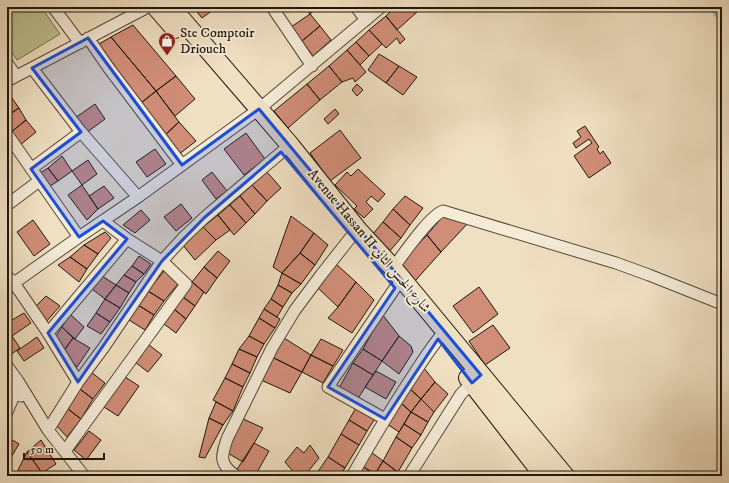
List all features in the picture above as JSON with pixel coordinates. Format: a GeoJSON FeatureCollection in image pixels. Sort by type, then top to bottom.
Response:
{"type":"FeatureCollection","features":[{"type":"Feature","properties":{"kind":"main road","name":"Avenue Hassan II شارع الحسن الثاني"},"geometry":{"type":"LineString","coordinates":[[156,7],[254,112],[354,233],[394,288],[441,335]]}},
{"type":"Feature","properties":{"kind":"main road","name":"Avenue Hassan II شارع الحسن الثاني"},"geometry":{"type":"LineString","coordinates":[[171,7],[254,112]]}},
{"type":"Feature","properties":{"kind":"main road","name":"Avenue Hassan II شارع الحسن الثاني"},"geometry":{"type":"LineString","coordinates":[[354,233],[393,268],[441,335],[476,379],[544,476]]}},
{"type":"Feature","properties":{"kind":"main road","name":"Avenue Hassan II شارع الحسن الثاني"},"geometry":{"type":"LineString","coordinates":[[476,379],[565,476]]}},
{"type":"Feature","properties":{"kind":"street"},"geometry":{"type":"LineString","coordinates":[[53,7],[108,67],[182,165]]}},
{"type":"Feature","properties":{"kind":"street"},"geometry":{"type":"LineString","coordinates":[[7,62],[12,79],[148,7]]}},
{"type":"Feature","properties":{"kind":"street"},"geometry":{"type":"LineString","coordinates":[[272,7],[312,66]]}},
{"type":"Feature","properties":{"kind":"street"},"geometry":{"type":"LineString","coordinates":[[356,7],[366,20]]}},
{"type":"Feature","properties":{"kind":"street"},"geometry":{"type":"LineString","coordinates":[[78,382],[48,333],[9,283],[138,197],[254,112],[312,66],[381,7]]}},
{"type":"Feature","properties":{"kind":"street"},"geometry":{"type":"LineString","coordinates":[[32,68],[81,132],[138,197]]}},
{"type":"Feature","properties":{"kind":"street"},"geometry":{"type":"LineString","coordinates":[[31,169],[81,132]]}},
{"type":"Feature","properties":{"kind":"street"},"geometry":{"type":"LineString","coordinates":[[9,140],[79,237]]}},
{"type":"Feature","properties":{"kind":"street"},"geometry":{"type":"LineString","coordinates":[[48,430],[78,382],[104,347],[162,261],[204,218],[286,149]]}},
{"type":"Feature","properties":{"kind":"street"},"geometry":{"type":"LineString","coordinates":[[7,205],[39,181]]}},
{"type":"Feature","properties":{"kind":"street"},"geometry":{"type":"LineString","coordinates":[[393,268],[427,225],[438,213],[443,211],[616,263],[722,304]]}},
{"type":"Feature","properties":{"kind":"street"},"geometry":{"type":"LineString","coordinates":[[65,451],[186,284],[162,261],[127,239],[103,221]]}},
{"type":"Feature","properties":{"kind":"street"},"geometry":{"type":"LineString","coordinates":[[236,476],[223,464],[223,451],[227,439],[272,348],[295,310],[354,233]]}},
{"type":"Feature","properties":{"kind":"street"},"geometry":{"type":"LineString","coordinates":[[48,333],[127,239]]}},
{"type":"Feature","properties":{"kind":"street"},"geometry":{"type":"LineString","coordinates":[[385,419],[328,387],[394,288]]}},
{"type":"Feature","properties":{"kind":"street"},"geometry":{"type":"LineString","coordinates":[[352,476],[385,419],[441,335]]}},
{"type":"Feature","properties":{"kind":"street"},"geometry":{"type":"LineString","coordinates":[[7,366],[14,388],[28,400],[48,430],[84,476]]}},
{"type":"Feature","properties":{"kind":"street"},"geometry":{"type":"LineString","coordinates":[[409,476],[461,394],[476,379]]}},
{"type":"Feature","properties":{"kind":"street"},"geometry":{"type":"LineString","coordinates":[[7,412],[14,388]]}},
{"type":"Feature","properties":{"kind":"highlighted area"},"geometry":{"type":"Polygon","coordinates":[[[88,38],[182,165],[259,109],[481,375],[472,383],[438,339],[385,419],[328,387],[395,288],[281,152],[204,218],[162,261],[78,382],[48,333],[127,239],[103,221],[79,237],[31,169],[81,132],[32,68],[88,38]]]}},
{"type":"Feature","properties":{"kind":"green space"},"geometry":{"type":"Polygon","coordinates":[[[7,7],[41,7],[60,34],[17,60],[7,45],[7,7]]]}},
{"type":"Feature","properties":{"kind":"building"},"geometry":{"type":"Polygon","coordinates":[[[193,7],[217,7],[202,18],[193,7]]]}},
{"type":"Feature","properties":{"kind":"building"},"geometry":{"type":"Polygon","coordinates":[[[305,7],[318,7],[310,14],[305,7]]]}},
{"type":"Feature","properties":{"kind":"building"},"geometry":{"type":"Polygon","coordinates":[[[395,7],[412,7],[417,12],[397,30],[386,16],[395,7]]]}},
{"type":"Feature","properties":{"kind":"building"},"geometry":{"type":"Polygon","coordinates":[[[310,14],[320,26],[302,41],[291,27],[310,14]]]}},
{"type":"Feature","properties":{"kind":"building"},"geometry":{"type":"Polygon","coordinates":[[[386,16],[405,39],[400,44],[397,38],[386,48],[369,30],[386,16]]]}},
{"type":"Feature","properties":{"kind":"building"},"geometry":{"type":"Polygon","coordinates":[[[133,25],[176,76],[156,91],[111,37],[133,25]]]}},
{"type":"Feature","properties":{"kind":"building"},"geometry":{"type":"Polygon","coordinates":[[[320,26],[331,40],[313,56],[302,41],[320,26]]]}},
{"type":"Feature","properties":{"kind":"building"},"geometry":{"type":"Polygon","coordinates":[[[369,30],[382,44],[369,56],[356,42],[369,30]]]}},
{"type":"Feature","properties":{"kind":"building"},"geometry":{"type":"Polygon","coordinates":[[[111,37],[156,91],[141,103],[99,44],[111,37]]]}},
{"type":"Feature","properties":{"kind":"building"},"geometry":{"type":"Polygon","coordinates":[[[356,42],[369,56],[360,65],[347,50],[356,42]]]}},
{"type":"Feature","properties":{"kind":"building"},"geometry":{"type":"Polygon","coordinates":[[[347,50],[366,72],[355,82],[353,78],[342,82],[329,66],[347,50]]]}},
{"type":"Feature","properties":{"kind":"building"},"geometry":{"type":"Polygon","coordinates":[[[379,54],[399,66],[386,83],[368,70],[379,54]]]}},
{"type":"Feature","properties":{"kind":"building"},"geometry":{"type":"Polygon","coordinates":[[[329,66],[342,82],[320,100],[307,84],[329,66]]]}},
{"type":"Feature","properties":{"kind":"building"},"geometry":{"type":"Polygon","coordinates":[[[399,66],[417,77],[403,95],[386,83],[399,66]]]}},
{"type":"Feature","properties":{"kind":"building"},"geometry":{"type":"Polygon","coordinates":[[[176,76],[195,99],[175,116],[156,91],[176,76]]]}},
{"type":"Feature","properties":{"kind":"building"},"geometry":{"type":"Polygon","coordinates":[[[307,84],[320,100],[288,128],[274,111],[307,84]]]}},
{"type":"Feature","properties":{"kind":"building"},"geometry":{"type":"Polygon","coordinates":[[[357,84],[363,90],[357,96],[352,90],[357,84]]]}},
{"type":"Feature","properties":{"kind":"building"},"geometry":{"type":"Polygon","coordinates":[[[7,91],[19,108],[7,116],[7,91]]]}},
{"type":"Feature","properties":{"kind":"building"},"geometry":{"type":"Polygon","coordinates":[[[156,91],[179,122],[164,136],[141,103],[156,91]]]}},
{"type":"Feature","properties":{"kind":"building"},"geometry":{"type":"Polygon","coordinates":[[[95,104],[105,119],[86,133],[75,118],[95,104]]]}},
{"type":"Feature","properties":{"kind":"building"},"geometry":{"type":"Polygon","coordinates":[[[19,108],[26,120],[10,133],[7,128],[7,116],[19,108]]]}},
{"type":"Feature","properties":{"kind":"building"},"geometry":{"type":"Polygon","coordinates":[[[335,109],[339,114],[328,124],[324,119],[335,109]]]}},
{"type":"Feature","properties":{"kind":"building"},"geometry":{"type":"Polygon","coordinates":[[[26,120],[36,132],[20,145],[10,133],[26,120]]]}},
{"type":"Feature","properties":{"kind":"building"},"geometry":{"type":"Polygon","coordinates":[[[179,122],[196,141],[178,155],[164,136],[179,122]]]}},
{"type":"Feature","properties":{"kind":"building"},"geometry":{"type":"Polygon","coordinates":[[[585,126],[599,147],[597,149],[600,154],[603,151],[611,163],[589,178],[574,156],[592,143],[589,139],[576,148],[573,143],[581,137],[577,131],[585,126]]]}},
{"type":"Feature","properties":{"kind":"building"},"geometry":{"type":"Polygon","coordinates":[[[340,130],[361,158],[330,181],[310,153],[340,130]]]}},
{"type":"Feature","properties":{"kind":"building"},"geometry":{"type":"Polygon","coordinates":[[[246,133],[265,159],[244,175],[224,149],[246,133]]]}},
{"type":"Feature","properties":{"kind":"building"},"geometry":{"type":"Polygon","coordinates":[[[155,149],[166,164],[147,177],[136,162],[155,149]]]}},
{"type":"Feature","properties":{"kind":"building"},"geometry":{"type":"Polygon","coordinates":[[[62,156],[72,171],[58,181],[48,168],[62,156]]]}},
{"type":"Feature","properties":{"kind":"building"},"geometry":{"type":"Polygon","coordinates":[[[88,160],[97,174],[82,185],[72,171],[88,160]]]}},
{"type":"Feature","properties":{"kind":"building"},"geometry":{"type":"Polygon","coordinates":[[[48,168],[58,181],[47,188],[37,175],[48,168]]]}},
{"type":"Feature","properties":{"kind":"building"},"geometry":{"type":"Polygon","coordinates":[[[358,169],[385,194],[378,202],[371,196],[366,202],[373,209],[364,218],[354,209],[357,206],[335,185],[347,172],[351,176],[358,169]]]}},
{"type":"Feature","properties":{"kind":"building"},"geometry":{"type":"Polygon","coordinates":[[[212,172],[227,191],[216,199],[202,180],[212,172]]]}},
{"type":"Feature","properties":{"kind":"building"},"geometry":{"type":"Polygon","coordinates":[[[267,172],[281,188],[267,201],[252,185],[267,172]]]}},
{"type":"Feature","properties":{"kind":"building"},"geometry":{"type":"Polygon","coordinates":[[[82,185],[98,209],[87,220],[68,195],[82,185]]]}},
{"type":"Feature","properties":{"kind":"building"},"geometry":{"type":"Polygon","coordinates":[[[252,185],[267,201],[255,214],[240,196],[252,185]]]}},
{"type":"Feature","properties":{"kind":"building"},"geometry":{"type":"Polygon","coordinates":[[[104,186],[114,198],[98,209],[89,196],[104,186]]]}},
{"type":"Feature","properties":{"kind":"building"},"geometry":{"type":"Polygon","coordinates":[[[240,196],[255,214],[246,223],[230,205],[240,196]]]}},
{"type":"Feature","properties":{"kind":"building"},"geometry":{"type":"Polygon","coordinates":[[[405,196],[423,208],[410,225],[393,209],[405,196]]]}},
{"type":"Feature","properties":{"kind":"building"},"geometry":{"type":"Polygon","coordinates":[[[181,204],[192,218],[176,231],[164,217],[181,204]]]}},
{"type":"Feature","properties":{"kind":"building"},"geometry":{"type":"Polygon","coordinates":[[[230,205],[246,223],[234,235],[218,215],[230,205]]]}},
{"type":"Feature","properties":{"kind":"building"},"geometry":{"type":"Polygon","coordinates":[[[393,209],[410,225],[401,238],[383,222],[393,209]]]}},
{"type":"Feature","properties":{"kind":"building"},"geometry":{"type":"Polygon","coordinates":[[[141,210],[150,220],[135,233],[123,225],[141,210]]]}},
{"type":"Feature","properties":{"kind":"building"},"geometry":{"type":"Polygon","coordinates":[[[218,215],[230,230],[216,240],[203,227],[218,215]]]}},
{"type":"Feature","properties":{"kind":"building"},"geometry":{"type":"Polygon","coordinates":[[[291,216],[314,233],[300,253],[282,273],[273,267],[291,216]]]}},
{"type":"Feature","properties":{"kind":"building"},"geometry":{"type":"Polygon","coordinates":[[[443,216],[468,223],[441,252],[427,235],[443,216]]]}},
{"type":"Feature","properties":{"kind":"building"},"geometry":{"type":"Polygon","coordinates":[[[33,220],[50,244],[34,256],[17,232],[33,220]]]}},
{"type":"Feature","properties":{"kind":"building"},"geometry":{"type":"Polygon","coordinates":[[[383,222],[401,238],[388,253],[372,235],[383,222]]]}},
{"type":"Feature","properties":{"kind":"building"},"geometry":{"type":"Polygon","coordinates":[[[203,227],[216,240],[195,260],[182,244],[203,227]]]}},
{"type":"Feature","properties":{"kind":"building"},"geometry":{"type":"Polygon","coordinates":[[[105,232],[111,238],[98,254],[84,245],[105,232]]]}},
{"type":"Feature","properties":{"kind":"building"},"geometry":{"type":"Polygon","coordinates":[[[314,233],[328,245],[315,265],[300,253],[314,233]]]}},
{"type":"Feature","properties":{"kind":"building"},"geometry":{"type":"Polygon","coordinates":[[[427,235],[441,252],[415,281],[400,263],[427,235]]]}},
{"type":"Feature","properties":{"kind":"building"},"geometry":{"type":"Polygon","coordinates":[[[84,245],[98,254],[87,269],[70,257],[84,245]]]}},
{"type":"Feature","properties":{"kind":"building"},"geometry":{"type":"Polygon","coordinates":[[[218,251],[230,261],[217,278],[204,267],[218,251]]]}},
{"type":"Feature","properties":{"kind":"building"},"geometry":{"type":"Polygon","coordinates":[[[300,253],[315,265],[301,284],[282,273],[300,253]]]}},
{"type":"Feature","properties":{"kind":"building"},"geometry":{"type":"Polygon","coordinates":[[[139,256],[151,264],[144,274],[132,266],[139,256]]]}},
{"type":"Feature","properties":{"kind":"building"},"geometry":{"type":"Polygon","coordinates":[[[70,257],[87,269],[79,282],[58,265],[70,257]]]}},
{"type":"Feature","properties":{"kind":"building"},"geometry":{"type":"Polygon","coordinates":[[[336,264],[356,282],[338,307],[318,288],[336,264]]]}},
{"type":"Feature","properties":{"kind":"building"},"geometry":{"type":"Polygon","coordinates":[[[132,266],[144,274],[136,282],[124,275],[132,266]]]}},
{"type":"Feature","properties":{"kind":"building"},"geometry":{"type":"Polygon","coordinates":[[[204,267],[217,278],[206,294],[192,282],[204,267]]]}},
{"type":"Feature","properties":{"kind":"building"},"geometry":{"type":"Polygon","coordinates":[[[164,271],[178,284],[164,301],[148,291],[164,271]]]}},
{"type":"Feature","properties":{"kind":"building"},"geometry":{"type":"Polygon","coordinates":[[[282,273],[301,284],[292,293],[278,285],[282,273]]]}},
{"type":"Feature","properties":{"kind":"building"},"geometry":{"type":"Polygon","coordinates":[[[124,275],[136,282],[129,293],[116,285],[124,275]]]}},
{"type":"Feature","properties":{"kind":"building"},"geometry":{"type":"Polygon","coordinates":[[[102,276],[116,285],[105,299],[92,289],[102,276]]]}},
{"type":"Feature","properties":{"kind":"building"},"geometry":{"type":"Polygon","coordinates":[[[192,282],[204,292],[195,306],[183,297],[192,282]]]}},
{"type":"Feature","properties":{"kind":"building"},"geometry":{"type":"Polygon","coordinates":[[[356,282],[374,300],[352,333],[328,318],[356,282]]]}},
{"type":"Feature","properties":{"kind":"building"},"geometry":{"type":"Polygon","coordinates":[[[116,285],[129,293],[120,308],[105,299],[116,285]]]}},
{"type":"Feature","properties":{"kind":"building"},"geometry":{"type":"Polygon","coordinates":[[[278,285],[292,293],[283,307],[271,299],[278,285]]]}},
{"type":"Feature","properties":{"kind":"building"},"geometry":{"type":"Polygon","coordinates":[[[479,287],[498,314],[473,333],[453,306],[479,287]]]}},
{"type":"Feature","properties":{"kind":"building"},"geometry":{"type":"Polygon","coordinates":[[[148,291],[164,301],[154,315],[138,305],[148,291]]]}},
{"type":"Feature","properties":{"kind":"building"},"geometry":{"type":"Polygon","coordinates":[[[46,296],[60,306],[45,323],[34,308],[46,296]]]}},
{"type":"Feature","properties":{"kind":"building"},"geometry":{"type":"Polygon","coordinates":[[[183,297],[195,306],[186,319],[174,309],[183,297]]]}},
{"type":"Feature","properties":{"kind":"building"},"geometry":{"type":"Polygon","coordinates":[[[105,299],[120,308],[110,322],[96,313],[105,299]]]}},
{"type":"Feature","properties":{"kind":"building"},"geometry":{"type":"Polygon","coordinates":[[[271,299],[283,307],[277,317],[264,309],[271,299]]]}},
{"type":"Feature","properties":{"kind":"building"},"geometry":{"type":"Polygon","coordinates":[[[138,305],[154,315],[145,330],[129,320],[138,305]]]}},
{"type":"Feature","properties":{"kind":"building"},"geometry":{"type":"Polygon","coordinates":[[[174,309],[186,319],[176,333],[164,324],[174,309]]]}},
{"type":"Feature","properties":{"kind":"building"},"geometry":{"type":"Polygon","coordinates":[[[264,309],[280,319],[275,328],[259,318],[264,309]]]}},
{"type":"Feature","properties":{"kind":"building"},"geometry":{"type":"Polygon","coordinates":[[[24,313],[31,323],[12,336],[7,329],[7,323],[24,313]]]}},
{"type":"Feature","properties":{"kind":"building"},"geometry":{"type":"Polygon","coordinates":[[[96,313],[110,322],[101,334],[87,326],[96,313]]]}},
{"type":"Feature","properties":{"kind":"building"},"geometry":{"type":"Polygon","coordinates":[[[70,314],[84,327],[75,339],[62,327],[70,314]]]}},
{"type":"Feature","properties":{"kind":"building"},"geometry":{"type":"Polygon","coordinates":[[[382,314],[399,336],[382,361],[363,349],[382,314]]]}},
{"type":"Feature","properties":{"kind":"building"},"geometry":{"type":"Polygon","coordinates":[[[259,318],[275,328],[264,344],[249,336],[259,318]]]}},
{"type":"Feature","properties":{"kind":"building"},"geometry":{"type":"Polygon","coordinates":[[[493,325],[510,348],[485,365],[469,341],[493,325]]]}},
{"type":"Feature","properties":{"kind":"building"},"geometry":{"type":"Polygon","coordinates":[[[62,327],[73,338],[63,352],[54,339],[62,327]]]}},
{"type":"Feature","properties":{"kind":"building"},"geometry":{"type":"Polygon","coordinates":[[[12,336],[20,348],[7,357],[7,339],[12,336]]]}},
{"type":"Feature","properties":{"kind":"building"},"geometry":{"type":"Polygon","coordinates":[[[249,336],[264,344],[257,357],[239,349],[249,336]]]}},
{"type":"Feature","properties":{"kind":"building"},"geometry":{"type":"Polygon","coordinates":[[[399,336],[411,346],[413,352],[399,374],[382,361],[399,336]]]}},
{"type":"Feature","properties":{"kind":"building"},"geometry":{"type":"Polygon","coordinates":[[[37,337],[44,348],[24,361],[17,351],[37,337]]]}},
{"type":"Feature","properties":{"kind":"building"},"geometry":{"type":"Polygon","coordinates":[[[73,338],[90,348],[77,367],[63,352],[73,338]]]}},
{"type":"Feature","properties":{"kind":"building"},"geometry":{"type":"Polygon","coordinates":[[[284,338],[311,355],[302,372],[272,357],[284,338]]]}},
{"type":"Feature","properties":{"kind":"building"},"geometry":{"type":"Polygon","coordinates":[[[321,339],[343,350],[333,366],[311,355],[321,339]]]}},
{"type":"Feature","properties":{"kind":"building"},"geometry":{"type":"Polygon","coordinates":[[[149,345],[162,355],[148,372],[135,362],[149,345]]]}},
{"type":"Feature","properties":{"kind":"building"},"geometry":{"type":"Polygon","coordinates":[[[239,349],[257,357],[250,373],[232,364],[239,349]]]}},
{"type":"Feature","properties":{"kind":"building"},"geometry":{"type":"Polygon","coordinates":[[[363,349],[382,361],[373,375],[353,363],[363,349]]]}},
{"type":"Feature","properties":{"kind":"building"},"geometry":{"type":"Polygon","coordinates":[[[311,355],[333,366],[323,383],[302,372],[311,355]]]}},
{"type":"Feature","properties":{"kind":"building"},"geometry":{"type":"Polygon","coordinates":[[[272,357],[302,372],[290,393],[261,380],[272,357]]]}},
{"type":"Feature","properties":{"kind":"building"},"geometry":{"type":"Polygon","coordinates":[[[353,363],[373,375],[357,400],[339,388],[353,363]]]}},
{"type":"Feature","properties":{"kind":"building"},"geometry":{"type":"Polygon","coordinates":[[[232,364],[250,373],[243,387],[225,378],[232,364]]]}},
{"type":"Feature","properties":{"kind":"building"},"geometry":{"type":"Polygon","coordinates":[[[423,367],[435,382],[421,399],[409,388],[423,367]]]}},
{"type":"Feature","properties":{"kind":"building"},"geometry":{"type":"Polygon","coordinates":[[[376,371],[396,382],[386,399],[365,387],[376,371]]]}},
{"type":"Feature","properties":{"kind":"building"},"geometry":{"type":"Polygon","coordinates":[[[91,372],[105,383],[93,399],[80,389],[91,372]]]}},
{"type":"Feature","properties":{"kind":"building"},"geometry":{"type":"Polygon","coordinates":[[[125,377],[139,386],[118,416],[104,407],[125,377]]]}},
{"type":"Feature","properties":{"kind":"building"},"geometry":{"type":"Polygon","coordinates":[[[225,378],[243,387],[233,411],[213,400],[225,378]]]}},
{"type":"Feature","properties":{"kind":"building"},"geometry":{"type":"Polygon","coordinates":[[[435,382],[448,394],[434,412],[421,399],[435,382]]]}},
{"type":"Feature","properties":{"kind":"building"},"geometry":{"type":"Polygon","coordinates":[[[409,388],[421,399],[411,412],[401,403],[409,388]]]}},
{"type":"Feature","properties":{"kind":"building"},"geometry":{"type":"Polygon","coordinates":[[[80,389],[93,399],[81,419],[68,409],[80,389]]]}},
{"type":"Feature","properties":{"kind":"building"},"geometry":{"type":"Polygon","coordinates":[[[421,399],[434,412],[428,422],[411,412],[421,399]]]}},
{"type":"Feature","properties":{"kind":"building"},"geometry":{"type":"Polygon","coordinates":[[[216,402],[233,411],[223,425],[209,418],[216,402]]]}},
{"type":"Feature","properties":{"kind":"building"},"geometry":{"type":"Polygon","coordinates":[[[401,403],[411,412],[399,432],[387,424],[401,403]]]}},
{"type":"Feature","properties":{"kind":"building"},"geometry":{"type":"Polygon","coordinates":[[[357,406],[376,417],[367,431],[349,420],[357,406]]]}},
{"type":"Feature","properties":{"kind":"building"},"geometry":{"type":"Polygon","coordinates":[[[68,409],[81,419],[67,437],[56,425],[68,409]]]}},
{"type":"Feature","properties":{"kind":"building"},"geometry":{"type":"Polygon","coordinates":[[[411,412],[428,422],[421,435],[404,424],[411,412]]]}},
{"type":"Feature","properties":{"kind":"building"},"geometry":{"type":"Polygon","coordinates":[[[209,418],[223,425],[205,458],[199,457],[209,418]]]}},
{"type":"Feature","properties":{"kind":"building"},"geometry":{"type":"Polygon","coordinates":[[[241,418],[263,428],[243,462],[226,452],[241,418]]]}},
{"type":"Feature","properties":{"kind":"building"},"geometry":{"type":"Polygon","coordinates":[[[349,420],[367,431],[359,445],[341,434],[349,420]]]}},
{"type":"Feature","properties":{"kind":"building"},"geometry":{"type":"Polygon","coordinates":[[[404,424],[421,435],[412,448],[396,437],[404,424]]]}},
{"type":"Feature","properties":{"kind":"building"},"geometry":{"type":"Polygon","coordinates":[[[89,431],[101,440],[86,460],[74,450],[89,431]]]}},
{"type":"Feature","properties":{"kind":"building"},"geometry":{"type":"Polygon","coordinates":[[[341,434],[359,445],[345,468],[328,457],[341,434]]]}},
{"type":"Feature","properties":{"kind":"building"},"geometry":{"type":"Polygon","coordinates":[[[396,437],[412,448],[398,472],[383,461],[396,437]]]}},
{"type":"Feature","properties":{"kind":"building"},"geometry":{"type":"Polygon","coordinates":[[[9,438],[19,444],[7,464],[7,441],[9,438]]]}},
{"type":"Feature","properties":{"kind":"building"},"geometry":{"type":"Polygon","coordinates":[[[41,440],[56,464],[42,473],[27,452],[41,440]]]}},
{"type":"Feature","properties":{"kind":"building"},"geometry":{"type":"Polygon","coordinates":[[[254,443],[269,451],[255,476],[245,476],[236,471],[254,443]]]}},
{"type":"Feature","properties":{"kind":"building"},"geometry":{"type":"Polygon","coordinates":[[[310,445],[319,458],[306,474],[312,475],[297,476],[285,462],[297,447],[304,453],[310,445]]]}},
{"type":"Feature","properties":{"kind":"building"},"geometry":{"type":"Polygon","coordinates":[[[27,452],[42,473],[40,476],[27,476],[18,470],[27,452]]]}},
{"type":"Feature","properties":{"kind":"building"},"geometry":{"type":"Polygon","coordinates":[[[371,452],[383,461],[375,474],[362,466],[371,452]]]}},
{"type":"Feature","properties":{"kind":"building"},"geometry":{"type":"Polygon","coordinates":[[[328,457],[345,468],[340,476],[315,476],[328,457]]]}},
{"type":"Feature","properties":{"kind":"building"},"geometry":{"type":"Polygon","coordinates":[[[383,461],[401,475],[374,476],[383,461]]]}},
{"type":"Feature","properties":{"kind":"building"},"geometry":{"type":"Polygon","coordinates":[[[362,466],[375,474],[374,476],[357,476],[362,466]]]}},
{"type":"Feature","properties":{"kind":"place","name":"Ste Comptoir Driouch"},"geometry":{"type":"Point","coordinates":[167,56]}}]}
